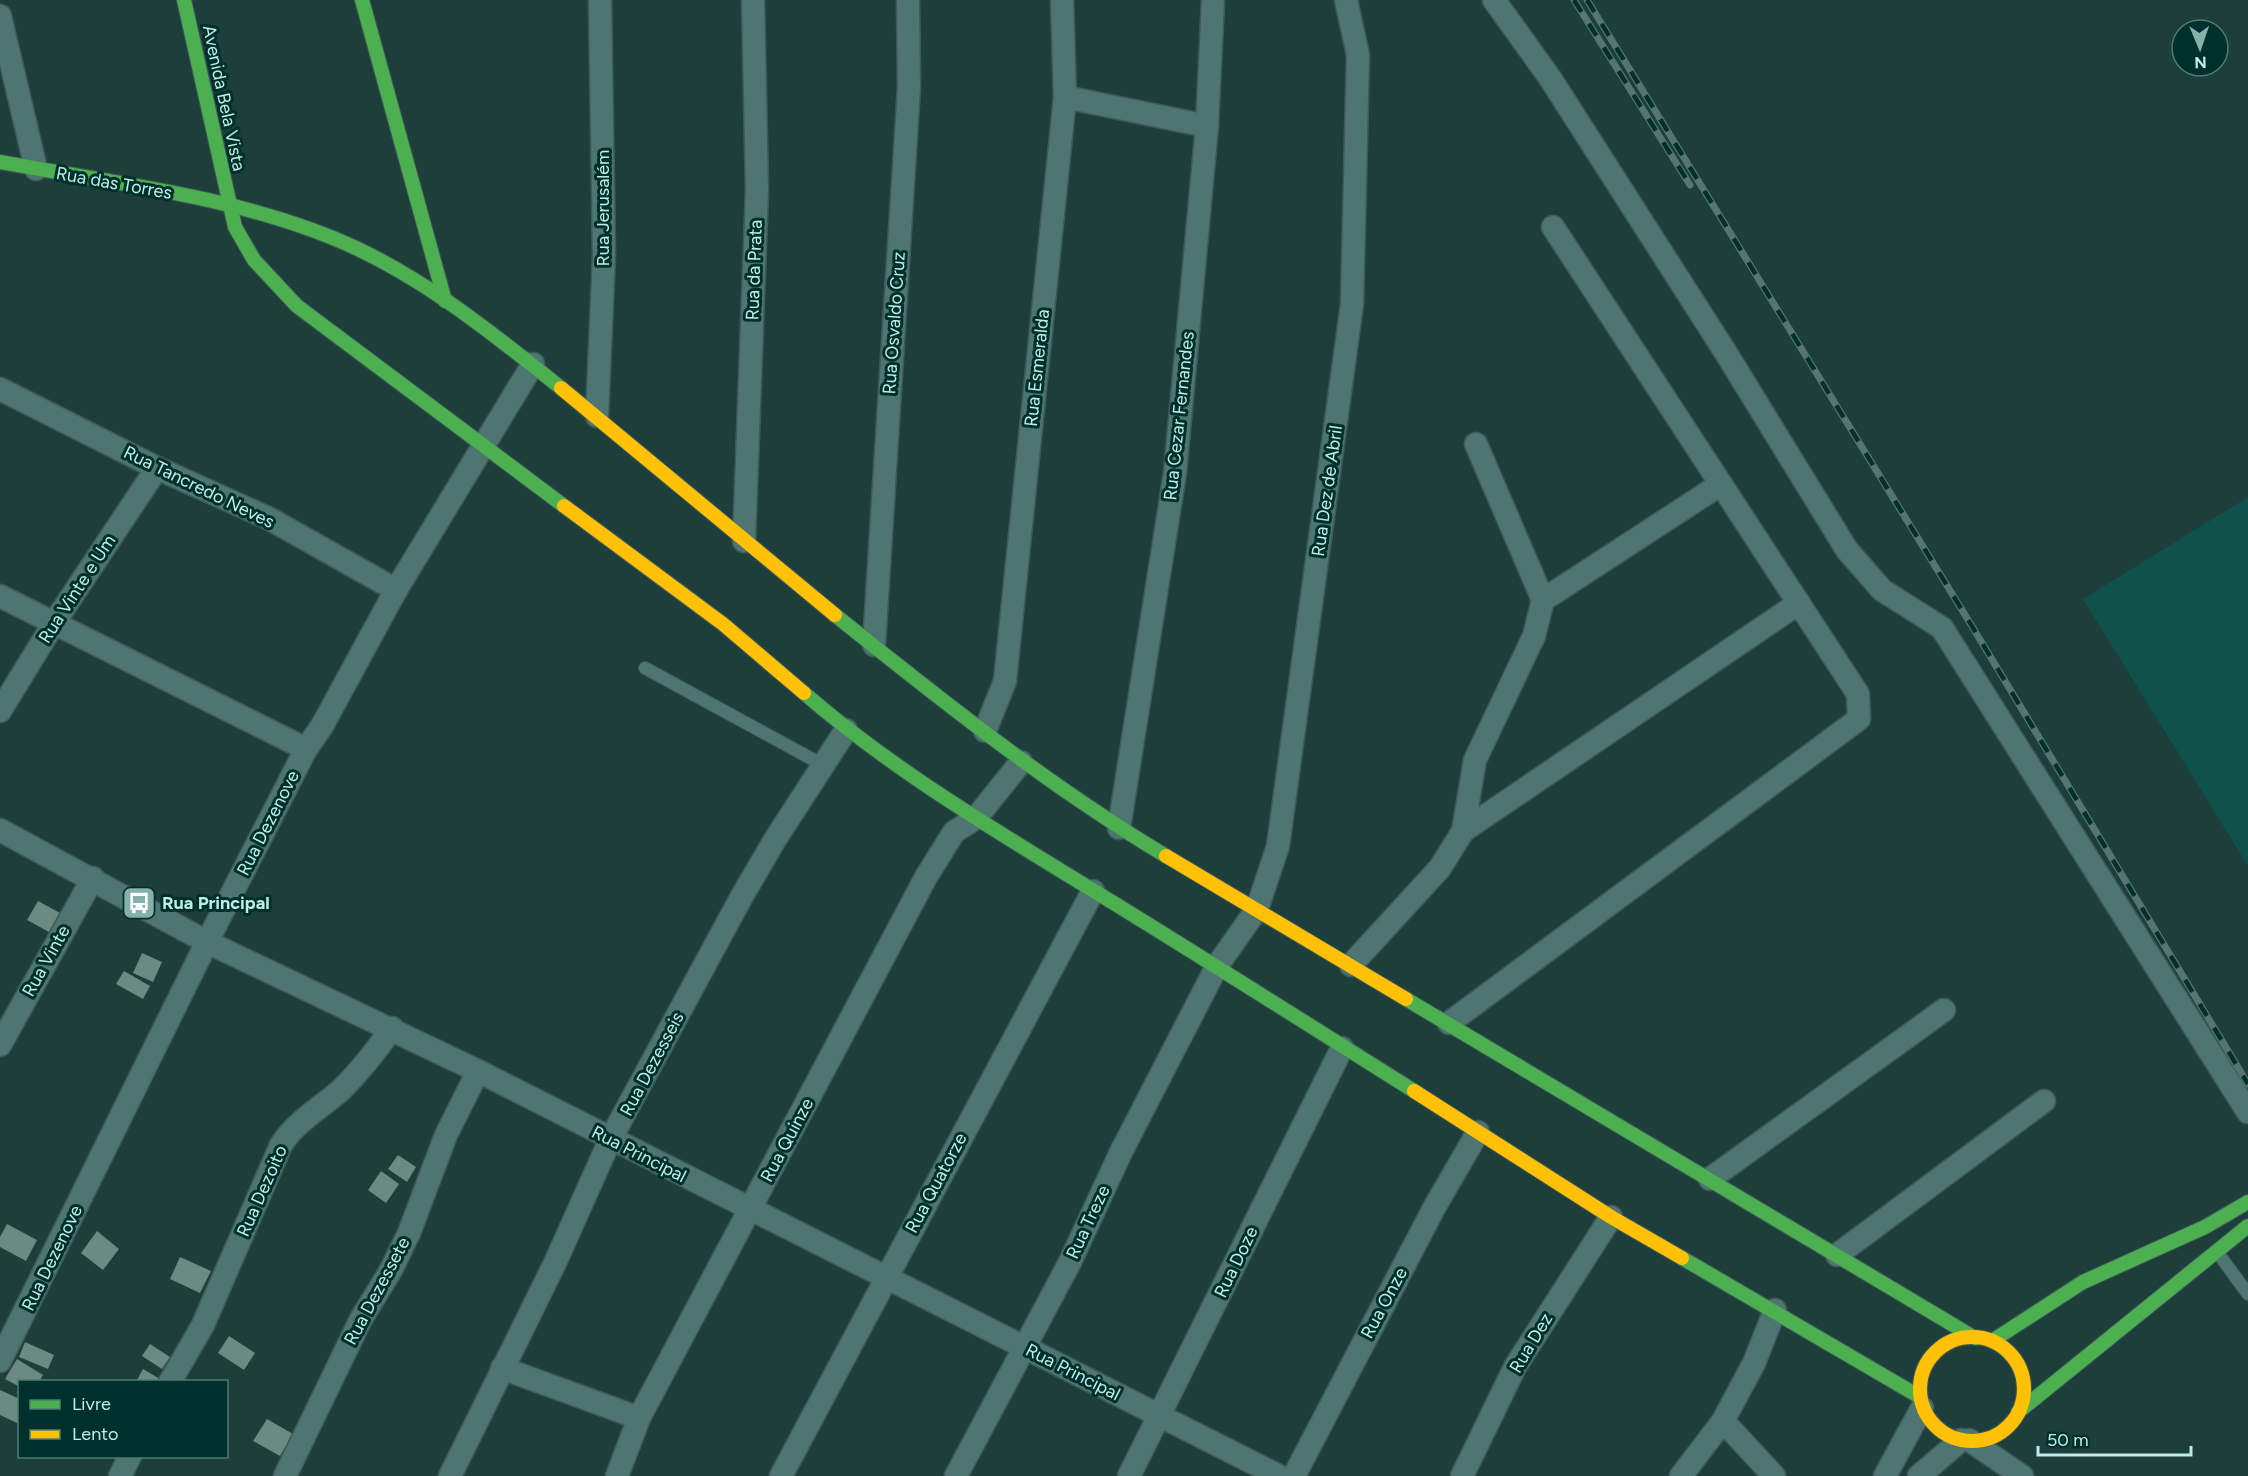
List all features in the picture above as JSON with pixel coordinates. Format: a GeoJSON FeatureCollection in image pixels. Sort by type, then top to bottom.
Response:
{"type":"FeatureCollection","features":[{"type":"Feature","properties":{"kind":"street","name":"Avenida Bela Vista"},"geometry":{"type":"LineString","coordinates":[[184,0],[229,203],[244,248],[264,274],[297,306],[723,624],[846,730],[976,818],[1217,966],[1342,1048],[1611,1217],[1775,1310],[1921,1403]]}},
{"type":"Feature","properties":{"kind":"street"},"geometry":{"type":"LineString","coordinates":[[362,0],[445,301]]}},
{"type":"Feature","properties":{"kind":"street","name":"Rua Jerusalém"},"geometry":{"type":"LineString","coordinates":[[597,416],[604,255],[600,0]]}},
{"type":"Feature","properties":{"kind":"street","name":"Rua da Prata"},"geometry":{"type":"LineString","coordinates":[[744,541],[757,190],[753,0]]}},
{"type":"Feature","properties":{"kind":"street","name":"Rua Osvaldo Cruz"},"geometry":{"type":"LineString","coordinates":[[874,645],[909,87],[908,0]]}},
{"type":"Feature","properties":{"kind":"street","name":"Rua Esmeralda"},"geometry":{"type":"LineString","coordinates":[[985,731],[1005,681],[1065,97],[1062,0]]}},
{"type":"Feature","properties":{"kind":"street","name":"Rua Cezar Fernandes"},"geometry":{"type":"LineString","coordinates":[[1119,828],[1175,473],[1207,126],[1213,0]]}},
{"type":"Feature","properties":{"kind":"street","name":"Rua Dez de Abril"},"geometry":{"type":"LineString","coordinates":[[1217,966],[1257,909],[1278,846],[1352,304],[1358,55],[1346,0]]}},
{"type":"Feature","properties":{"kind":"street"},"geometry":{"type":"LineString","coordinates":[[1494,0],[1550,78],[1726,353],[1847,550],[1882,590],[1942,628],[2248,1112]]}},
{"type":"Feature","properties":{"kind":"street"},"geometry":{"type":"LineString","coordinates":[[0,16],[36,169]]}},
{"type":"Feature","properties":{"kind":"street"},"geometry":{"type":"LineString","coordinates":[[1065,97],[1207,126]]}},
{"type":"Feature","properties":{"kind":"street","name":"Rua das Torres"},"geometry":{"type":"LineString","coordinates":[[0,162],[229,203],[276,216],[379,260],[445,301],[533,364],[744,541],[1021,762],[1119,828],[1975,1338]]}},
{"type":"Feature","properties":{"kind":"street"},"geometry":{"type":"LineString","coordinates":[[1449,1023],[1859,719],[1858,694],[1552,227]]}},
{"type":"Feature","properties":{"kind":"street","name":"Rua Dezenove"},"geometry":{"type":"LineString","coordinates":[[0,1361],[207,942],[306,749],[322,726],[396,590],[533,364]]}},
{"type":"Feature","properties":{"kind":"street","name":"Rua Tancredo Neves"},"geometry":{"type":"LineString","coordinates":[[0,389],[157,468],[270,519],[396,590]]}},
{"type":"Feature","properties":{"kind":"street"},"geometry":{"type":"LineString","coordinates":[[1351,965],[1440,868],[1463,831],[1475,760],[1534,636],[1543,600],[1476,444]]}},
{"type":"Feature","properties":{"kind":"street","name":"Rua Vinte e Um"},"geometry":{"type":"LineString","coordinates":[[0,711],[54,623],[157,468]]}},
{"type":"Feature","properties":{"kind":"street"},"geometry":{"type":"LineString","coordinates":[[1543,600],[1722,484]]}},
{"type":"Feature","properties":{"kind":"street"},"geometry":{"type":"LineString","coordinates":[[0,597],[306,749]]}},
{"type":"Feature","properties":{"kind":"street"},"geometry":{"type":"LineString","coordinates":[[1463,831],[1799,603]]}},
{"type":"Feature","properties":{"kind":"street","name":"Rua Dezesseis"},"geometry":{"type":"LineString","coordinates":[[450,1476],[501,1368],[555,1263],[610,1140],[742,896],[846,730]]}},
{"type":"Feature","properties":{"kind":"street","name":"Rua Quinze"},"geometry":{"type":"LineString","coordinates":[[617,1476],[639,1418],[926,877],[954,832],[976,818],[1021,762]]}},
{"type":"Feature","properties":{"kind":"street","name":"Rua Principal"},"geometry":{"type":"LineString","coordinates":[[0,830],[93,878],[207,942],[392,1028],[610,1140],[1280,1476]]}},
{"type":"Feature","properties":{"kind":"street","name":"Rua Vinte"},"geometry":{"type":"LineString","coordinates":[[0,1045],[93,878]]}},
{"type":"Feature","properties":{"kind":"street","name":"Rua Quatorze"},"geometry":{"type":"LineString","coordinates":[[781,1476],[1093,891]]}},
{"type":"Feature","properties":{"kind":"street","name":"Rua Treze"},"geometry":{"type":"LineString","coordinates":[[956,1476],[1025,1348],[1217,966]]}},
{"type":"Feature","properties":{"kind":"street"},"geometry":{"type":"LineString","coordinates":[[1710,1179],[1944,1010]]}},
{"type":"Feature","properties":{"kind":"street","name":"Rua Dezoito"},"geometry":{"type":"LineString","coordinates":[[171,1380],[203,1325],[281,1145],[297,1125],[341,1089],[370,1059],[392,1028]]}},
{"type":"Feature","properties":{"kind":"street","name":"Rua Doze"},"geometry":{"type":"LineString","coordinates":[[1129,1476],[1342,1048]]}},
{"type":"Feature","properties":{"kind":"street","name":"Rua Dezessete"},"geometry":{"type":"LineString","coordinates":[[285,1476],[361,1319],[392,1270],[409,1233],[446,1135],[478,1071]]}},
{"type":"Feature","properties":{"kind":"street"},"geometry":{"type":"LineString","coordinates":[[1837,1255],[2044,1101]]}},
{"type":"Feature","properties":{"kind":"street","name":"Rua Onze"},"geometry":{"type":"LineString","coordinates":[[1294,1476],[1434,1208],[1478,1132]]}},
{"type":"Feature","properties":{"kind":"street"},"geometry":{"type":"LineString","coordinates":[[1992,1341],[2083,1282],[2205,1227],[2248,1202]]}},
{"type":"Feature","properties":{"kind":"street","name":"Rua Dez"},"geometry":{"type":"LineString","coordinates":[[1462,1476],[1515,1366],[1611,1217]]}},
{"type":"Feature","properties":{"kind":"street"},"geometry":{"type":"LineString","coordinates":[[2018,1412],[2248,1226]]}},
{"type":"Feature","properties":{"kind":"street"},"geometry":{"type":"LineString","coordinates":[[1681,1476],[1723,1421],[1754,1363],[1775,1310]]}},
{"type":"Feature","properties":{"kind":"street"},"geometry":{"type":"LineString","coordinates":[[1885,1476],[1921,1403],[1920,1382],[1933,1355],[1945,1345],[1959,1339],[1975,1338],[1992,1341],[2006,1350],[2017,1363],[2023,1379],[2024,1396],[2018,1412],[2008,1426],[1994,1436],[1965,1440],[1919,1476]]}},
{"type":"Feature","properties":{"kind":"street"},"geometry":{"type":"LineString","coordinates":[[501,1368],[639,1418]]}},
{"type":"Feature","properties":{"kind":"street"},"geometry":{"type":"LineString","coordinates":[[1921,1403],[1944,1433],[1965,1440],[2022,1476]]}},
{"type":"Feature","properties":{"kind":"street"},"geometry":{"type":"LineString","coordinates":[[1723,1421],[1774,1476]]}},
{"type":"Feature","properties":{"kind":"street"},"geometry":{"type":"LineString","coordinates":[[120,1476],[129,1458]]}},
{"type":"Feature","properties":{"kind":"lane"},"geometry":{"type":"LineString","coordinates":[[645,668],[823,765]]}},
{"type":"Feature","properties":{"kind":"lane"},"geometry":{"type":"LineString","coordinates":[[2217,1252],[2248,1294]]}},
{"type":"Feature","properties":{"kind":"shaded area"},"geometry":{"type":"Polygon","coordinates":[[[2248,497],[2248,866],[2083,599],[2248,497]]]}},
{"type":"Feature","properties":{"kind":"building"},"geometry":{"type":"Polygon","coordinates":[[[38,901],[60,913],[49,932],[27,920],[38,901]]]}},
{"type":"Feature","properties":{"kind":"building"},"geometry":{"type":"Polygon","coordinates":[[[142,953],[162,962],[153,982],[133,973],[142,953]]]}},
{"type":"Feature","properties":{"kind":"building"},"geometry":{"type":"Polygon","coordinates":[[[124,971],[150,986],[143,999],[116,984],[124,971]]]}},
{"type":"Feature","properties":{"kind":"building"},"geometry":{"type":"Polygon","coordinates":[[[398,1155],[416,1167],[407,1182],[388,1169],[398,1155]]]}},
{"type":"Feature","properties":{"kind":"building"},"geometry":{"type":"Polygon","coordinates":[[[381,1171],[399,1184],[386,1203],[368,1190],[381,1171]]]}},
{"type":"Feature","properties":{"kind":"building"},"geometry":{"type":"Polygon","coordinates":[[[7,1224],[37,1240],[26,1261],[0,1247],[0,1237],[7,1224]]]}},
{"type":"Feature","properties":{"kind":"building"},"geometry":{"type":"Polygon","coordinates":[[[97,1231],[119,1249],[103,1270],[81,1253],[97,1231]]]}},
{"type":"Feature","properties":{"kind":"building"},"geometry":{"type":"Polygon","coordinates":[[[180,1257],[211,1271],[200,1293],[170,1279],[180,1257]]]}},
{"type":"Feature","properties":{"kind":"building"},"geometry":{"type":"Polygon","coordinates":[[[229,1336],[255,1353],[244,1370],[218,1353],[229,1336]]]}},
{"type":"Feature","properties":{"kind":"building"},"geometry":{"type":"Polygon","coordinates":[[[25,1342],[54,1355],[48,1369],[19,1357],[25,1342]]]}},
{"type":"Feature","properties":{"kind":"building"},"geometry":{"type":"Polygon","coordinates":[[[150,1344],[170,1357],[162,1369],[142,1356],[150,1344]]]}},
{"type":"Feature","properties":{"kind":"building"},"geometry":{"type":"Polygon","coordinates":[[[17,1359],[43,1375],[40,1380],[18,1380],[18,1386],[5,1379],[17,1359]]]}},
{"type":"Feature","properties":{"kind":"building"},"geometry":{"type":"Polygon","coordinates":[[[143,1369],[162,1380],[137,1380],[143,1369]]]}},
{"type":"Feature","properties":{"kind":"building"},"geometry":{"type":"Polygon","coordinates":[[[0,1390],[18,1398],[18,1424],[0,1415],[0,1390]]]}},
{"type":"Feature","properties":{"kind":"building"},"geometry":{"type":"Polygon","coordinates":[[[267,1419],[293,1434],[280,1456],[253,1441],[267,1419]]]}},
{"type":"Feature","properties":{"kind":"railway"},"geometry":{"type":"LineString","coordinates":[[1574,0],[1690,185]]}},
{"type":"Feature","properties":{"kind":"railway"},"geometry":{"type":"LineString","coordinates":[[1587,0],[1967,618],[2248,1084]]}},
{"type":"Feature","properties":{"kind":"traffic: fast"},"geometry":{"type":"LineString","coordinates":[[184,0],[235,227],[254,260],[297,306],[564,506]]}},
{"type":"Feature","properties":{"kind":"traffic: fast"},"geometry":{"type":"LineString","coordinates":[[362,0],[445,301]]}},
{"type":"Feature","properties":{"kind":"traffic: fast"},"geometry":{"type":"LineString","coordinates":[[0,162],[211,201],[293,223],[333,238],[364,252],[424,286],[480,325],[561,388]]}},
{"type":"Feature","properties":{"kind":"traffic: fast"},"geometry":{"type":"LineString","coordinates":[[835,615],[955,710],[1038,771],[1166,856]]}},
{"type":"Feature","properties":{"kind":"traffic: fast"},"geometry":{"type":"LineString","coordinates":[[804,693],[874,749],[947,800],[1414,1091]]}},
{"type":"Feature","properties":{"kind":"traffic: fast"},"geometry":{"type":"LineString","coordinates":[[1406,999],[1975,1338]]}},
{"type":"Feature","properties":{"kind":"traffic: fast"},"geometry":{"type":"LineString","coordinates":[[1992,1341],[2083,1282],[2205,1227],[2248,1202]]}},
{"type":"Feature","properties":{"kind":"traffic: fast"},"geometry":{"type":"LineString","coordinates":[[2018,1412],[2248,1226]]}},
{"type":"Feature","properties":{"kind":"traffic: fast"},"geometry":{"type":"LineString","coordinates":[[1682,1258],[1920,1397]]}},
{"type":"Feature","properties":{"kind":"traffic: slow"},"geometry":{"type":"LineString","coordinates":[[561,388],[835,615]]}},
{"type":"Feature","properties":{"kind":"traffic: slow"},"geometry":{"type":"LineString","coordinates":[[564,506],[723,624],[804,693]]}},
{"type":"Feature","properties":{"kind":"traffic: slow"},"geometry":{"type":"LineString","coordinates":[[1166,856],[1406,999]]}},
{"type":"Feature","properties":{"kind":"traffic: slow"},"geometry":{"type":"LineString","coordinates":[[1414,1091],[1611,1217],[1682,1258]]}},
{"type":"Feature","properties":{"kind":"traffic: slow"},"geometry":{"type":"LineString","coordinates":[[1972,1337],[1992,1341],[2001,1346],[2015,1360],[2020,1369],[2024,1389],[2020,1409],[2015,1418],[2001,1432],[1992,1437],[1972,1441],[1952,1437],[1943,1432],[1929,1418],[1924,1409],[1920,1389],[1924,1369],[1929,1360],[1943,1346],[1952,1341],[1972,1337]]}},
{"type":"Feature","properties":{"kind":"place","name":"Rua Principal"},"geometry":{"type":"Point","coordinates":[139,903]}}]}
